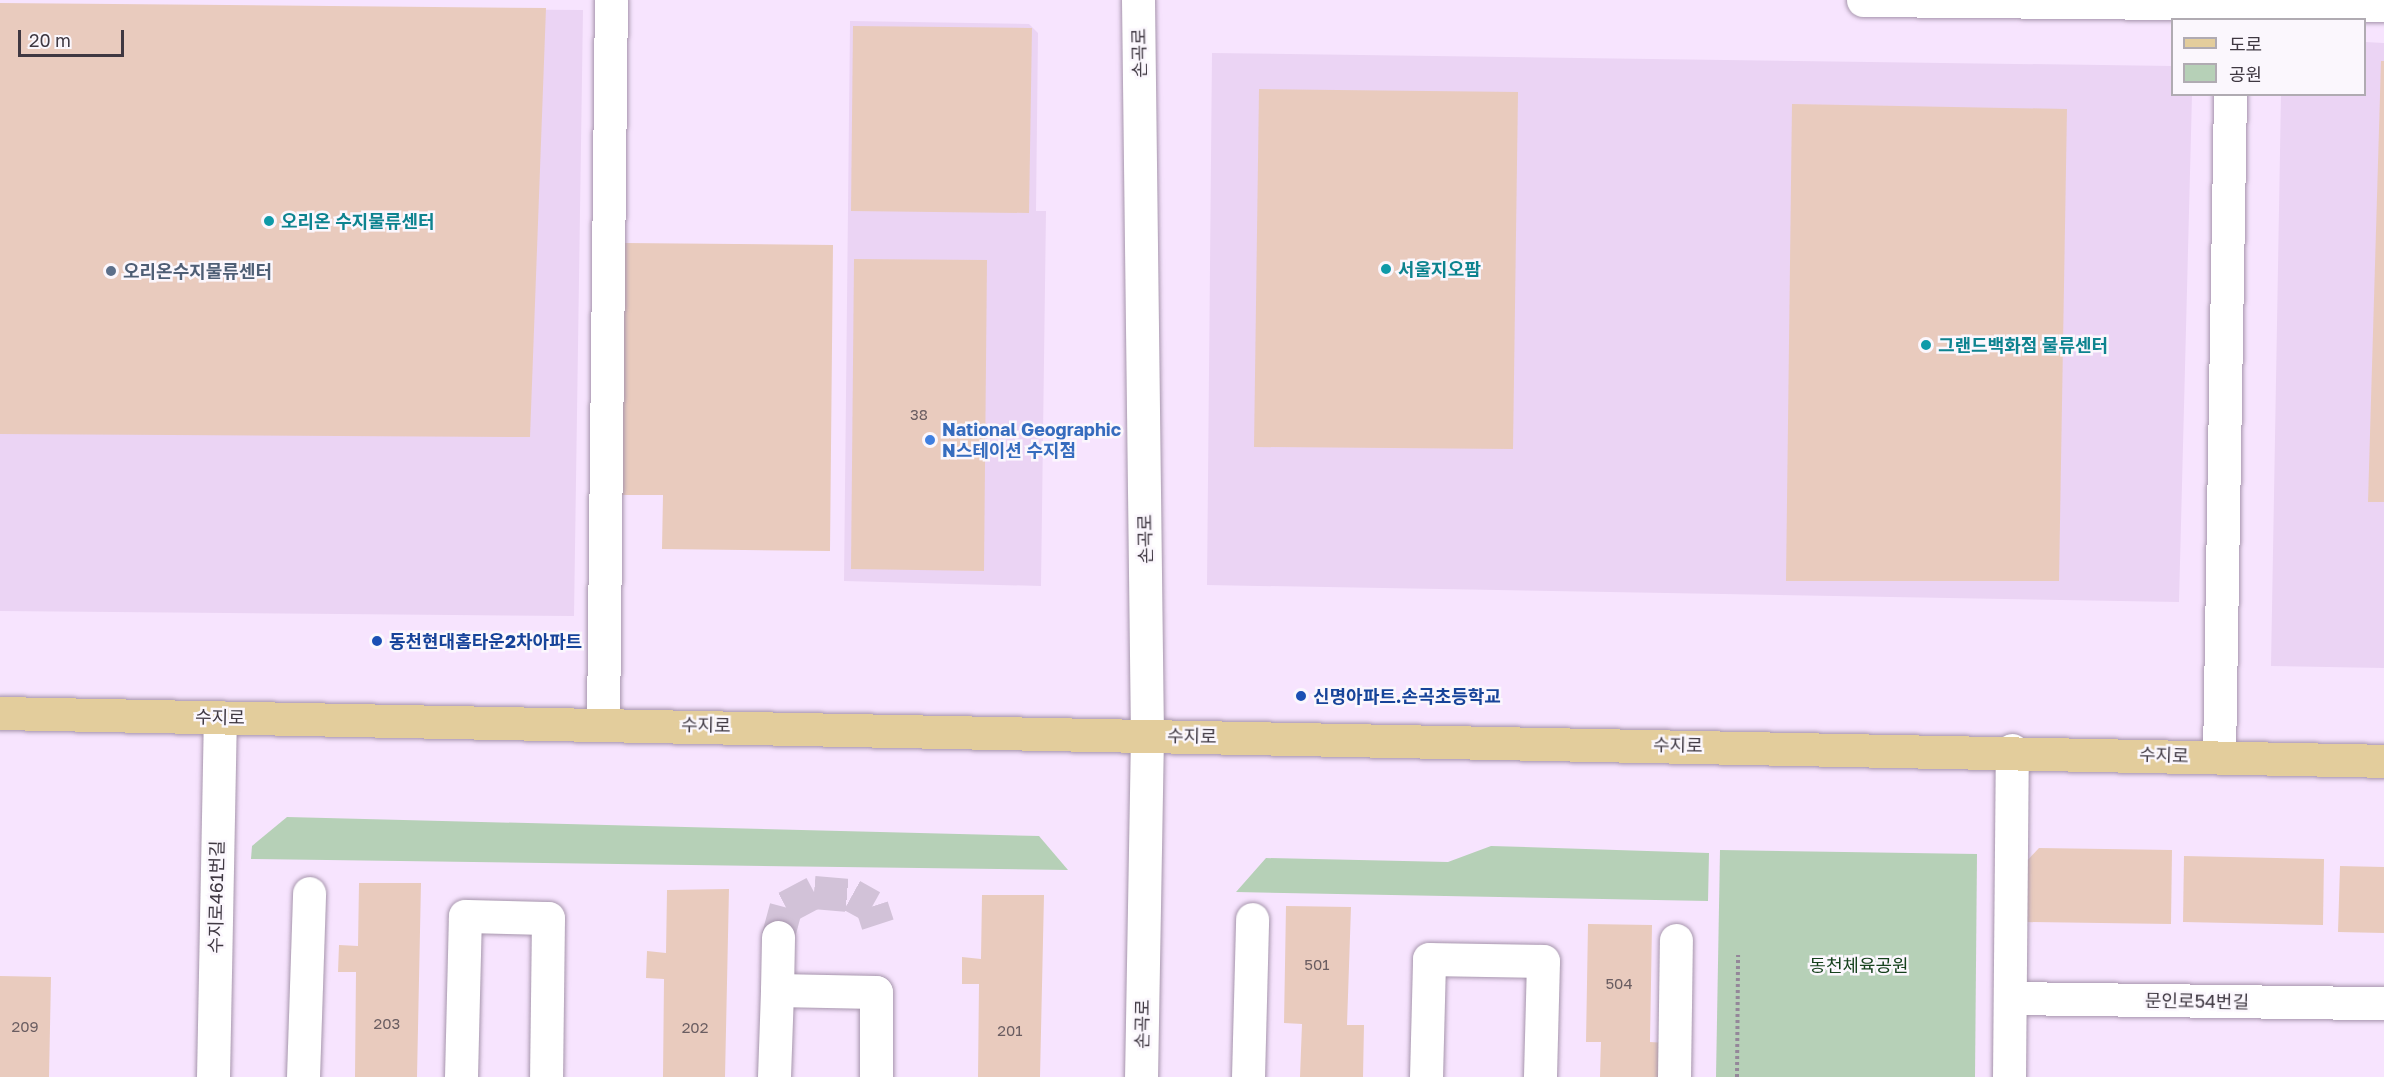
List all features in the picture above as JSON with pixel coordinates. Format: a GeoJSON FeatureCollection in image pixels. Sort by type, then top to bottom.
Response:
{"type":"FeatureCollection","features":[{"type":"Feature","properties":{"kind":"main road","name":"수지로"},"geometry":{"type":"LineString","coordinates":[[0,713],[603,722],[1147,735],[2012,750],[2384,761]]}},
{"type":"Feature","properties":{"kind":"street"},"geometry":{"type":"LineString","coordinates":[[603,722],[611,0]]}},
{"type":"Feature","properties":{"kind":"street","name":"손곡로"},"geometry":{"type":"LineString","coordinates":[[1138,0],[1147,735],[1141,1077]]}},
{"type":"Feature","properties":{"kind":"street"},"geometry":{"type":"LineString","coordinates":[[1863,0],[2232,12],[2384,5]]}},
{"type":"Feature","properties":{"kind":"street"},"geometry":{"type":"LineString","coordinates":[[2219,757],[2230,96]]}},
{"type":"Feature","properties":{"kind":"street","name":"수지로461번길"},"geometry":{"type":"LineString","coordinates":[[213,1077],[220,717]]}},
{"type":"Feature","properties":{"kind":"street"},"geometry":{"type":"LineString","coordinates":[[2009,1077],[2012,750]]}},
{"type":"Feature","properties":{"kind":"street"},"geometry":{"type":"LineString","coordinates":[[303,1077],[309,893]]}},
{"type":"Feature","properties":{"kind":"street"},"geometry":{"type":"LineString","coordinates":[[461,1077],[465,916],[548,918],[546,1077]]}},
{"type":"Feature","properties":{"kind":"street"},"geometry":{"type":"LineString","coordinates":[[1248,1077],[1252,919]]}},
{"type":"Feature","properties":{"kind":"street"},"geometry":{"type":"LineString","coordinates":[[774,1077],[778,937]]}},
{"type":"Feature","properties":{"kind":"street"},"geometry":{"type":"LineString","coordinates":[[1674,1077],[1676,940]]}},
{"type":"Feature","properties":{"kind":"street"},"geometry":{"type":"LineString","coordinates":[[1426,1077],[1429,959],[1543,961],[1540,1077]]}},
{"type":"Feature","properties":{"kind":"street"},"geometry":{"type":"LineString","coordinates":[[777,990],[876,992],[876,1077]]}},
{"type":"Feature","properties":{"kind":"street","name":"문인로54번길"},"geometry":{"type":"LineString","coordinates":[[2010,998],[2384,1003]]}},
{"type":"Feature","properties":{"kind":"path"},"geometry":{"type":"LineString","coordinates":[[1737,1077],[1738,955]]}},
{"type":"Feature","properties":{"kind":"shaded area","name":"오리온 수지물류센터"},"geometry":{"type":"Polygon","coordinates":[[[0,7],[583,10],[574,616],[0,611],[0,7]]]}},
{"type":"Feature","properties":{"kind":"shaded area"},"geometry":{"type":"Polygon","coordinates":[[[850,21],[1029,24],[1038,33],[1036,211],[1046,211],[1041,586],[844,581],[850,21]]]}},
{"type":"Feature","properties":{"kind":"shaded area"},"geometry":{"type":"Polygon","coordinates":[[[2366,42],[2384,43],[2384,668],[2271,666],[2281,96],[2366,96],[2366,42]]]}},
{"type":"Feature","properties":{"kind":"shaded area"},"geometry":{"type":"Polygon","coordinates":[[[1212,53],[2171,66],[2171,96],[2192,96],[2179,602],[1207,585],[1212,53]]]}},
{"type":"Feature","properties":{"kind":"green space"},"geometry":{"type":"Polygon","coordinates":[[[287,817],[1039,836],[1068,870],[251,859],[252,846],[287,817]]]}},
{"type":"Feature","properties":{"kind":"green space"},"geometry":{"type":"Polygon","coordinates":[[[1491,846],[1709,853],[1708,901],[1236,892],[1266,858],[1448,862],[1491,846]]]}},
{"type":"Feature","properties":{"kind":"green space","name":"동천체육공원"},"geometry":{"type":"Polygon","coordinates":[[[1720,850],[1977,854],[1975,1077],[1716,1077],[1720,850]]]}},
{"type":"Feature","properties":{"kind":"building","name":"오리온 수지물류센터"},"geometry":{"type":"Polygon","coordinates":[[[0,3],[546,8],[530,437],[0,434],[0,3]]]}},
{"type":"Feature","properties":{"kind":"building"},"geometry":{"type":"Polygon","coordinates":[[[853,26],[1032,28],[1029,213],[851,211],[853,26]]]}},
{"type":"Feature","properties":{"kind":"building"},"geometry":{"type":"Polygon","coordinates":[[[2381,61],[2384,61],[2384,502],[2368,502],[2381,61]]]}},
{"type":"Feature","properties":{"kind":"building","name":"서울지오팜"},"geometry":{"type":"Polygon","coordinates":[[[1259,89],[1518,92],[1513,449],[1254,447],[1259,89]]]}},
{"type":"Feature","properties":{"kind":"building","name":"그랜드백화점 물류센터"},"geometry":{"type":"Polygon","coordinates":[[[1792,104],[2067,109],[2059,581],[1786,581],[1792,104]]]}},
{"type":"Feature","properties":{"kind":"building"},"geometry":{"type":"Polygon","coordinates":[[[625,243],[833,245],[830,551],[662,549],[663,495],[622,495],[625,243]]]}},
{"type":"Feature","properties":{"kind":"building"},"geometry":{"type":"Polygon","coordinates":[[[854,259],[987,260],[984,571],[851,569],[854,259]]]}},
{"type":"Feature","properties":{"kind":"building"},"geometry":{"type":"Polygon","coordinates":[[[2039,848],[2172,850],[2171,924],[2024,922],[2025,863],[2039,848]]]}},
{"type":"Feature","properties":{"kind":"building"},"geometry":{"type":"Polygon","coordinates":[[[2184,856],[2324,859],[2323,925],[2183,922],[2184,856]]]}},
{"type":"Feature","properties":{"kind":"building"},"geometry":{"type":"Polygon","coordinates":[[[2340,866],[2384,867],[2384,933],[2338,932],[2340,866]]]}},
{"type":"Feature","properties":{"kind":"building"},"geometry":{"type":"Polygon","coordinates":[[[359,883],[421,883],[417,1077],[355,1077],[356,972],[338,972],[339,945],[358,946],[359,883]]]}},
{"type":"Feature","properties":{"kind":"building"},"geometry":{"type":"Polygon","coordinates":[[[729,889],[725,1077],[663,1077],[664,979],[646,978],[647,951],[666,953],[667,890],[729,889]]]}},
{"type":"Feature","properties":{"kind":"building"},"geometry":{"type":"Polygon","coordinates":[[[982,895],[1044,895],[1040,1077],[978,1077],[979,984],[962,984],[962,957],[981,959],[982,895]]]}},
{"type":"Feature","properties":{"kind":"building"},"geometry":{"type":"Polygon","coordinates":[[[1286,906],[1351,907],[1347,1025],[1364,1025],[1363,1077],[1300,1077],[1302,1024],[1284,1023],[1286,906]]]}},
{"type":"Feature","properties":{"kind":"building"},"geometry":{"type":"Polygon","coordinates":[[[1588,924],[1652,925],[1650,1042],[1666,1043],[1665,1077],[1600,1077],[1601,1042],[1586,1042],[1588,924]]]}},
{"type":"Feature","properties":{"kind":"building"},"geometry":{"type":"Polygon","coordinates":[[[0,976],[51,977],[49,1077],[0,1077],[0,976]]]}},
{"type":"Feature","properties":{"kind":"tunnel"},"geometry":{"type":"LineString","coordinates":[[778,937],[786,907],[814,892],[852,895],[872,906],[878,924]]}},
{"type":"Feature","properties":{"kind":"place","name":"오리온 수지물류센터"},"geometry":{"type":"Point","coordinates":[269,221]}},
{"type":"Feature","properties":{"kind":"place","name":"서울지오팜"},"geometry":{"type":"Point","coordinates":[1386,269]}},
{"type":"Feature","properties":{"kind":"place","name":"오리온수지물류센터"},"geometry":{"type":"Point","coordinates":[111,271]}},
{"type":"Feature","properties":{"kind":"place","name":"그랜드백화점 물류센터"},"geometry":{"type":"Point","coordinates":[1926,345]}},
{"type":"Feature","properties":{"kind":"place","name":"National Geographic N스테이션 수지점"},"geometry":{"type":"Point","coordinates":[930,440]}},
{"type":"Feature","properties":{"kind":"place","name":"동천현대홈타운2차아파트"},"geometry":{"type":"Point","coordinates":[377,641]}},
{"type":"Feature","properties":{"kind":"place","name":"신명아파트.손곡초등학교"},"geometry":{"type":"Point","coordinates":[1301,696]}}]}
